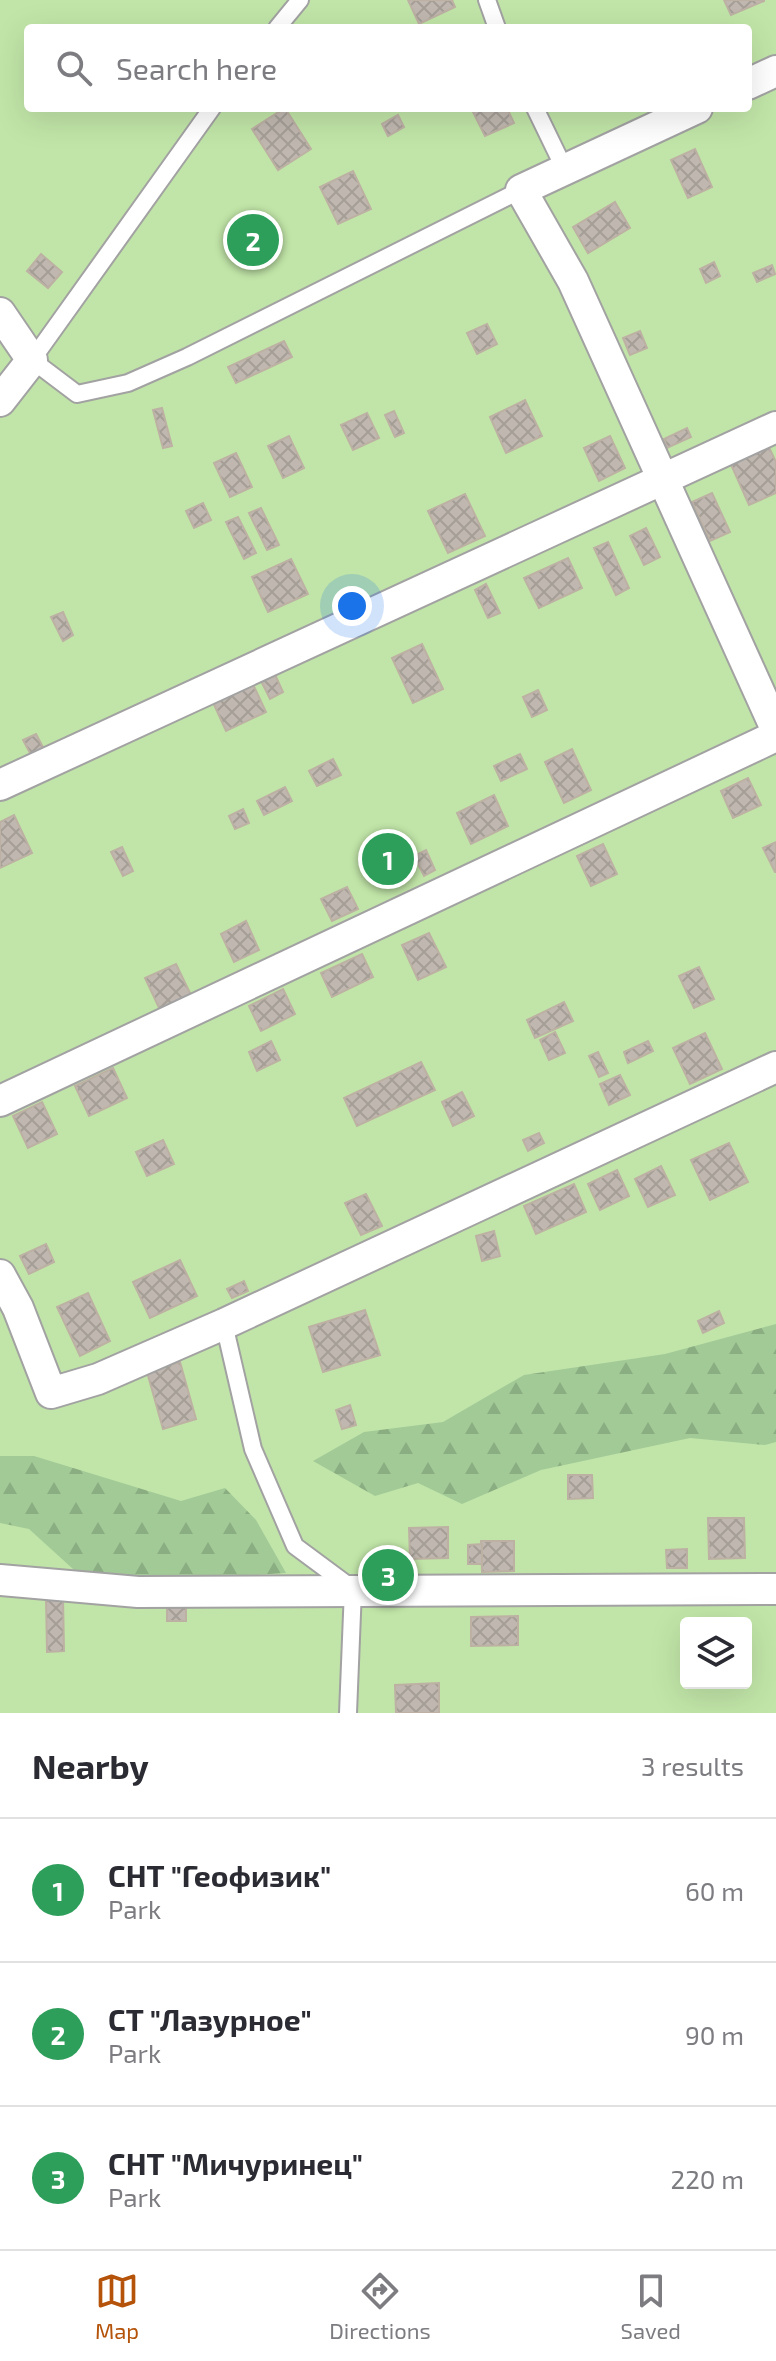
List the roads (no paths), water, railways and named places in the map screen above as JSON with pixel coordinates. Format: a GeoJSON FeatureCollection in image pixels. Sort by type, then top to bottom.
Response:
{"type":"FeatureCollection","features":[{"type":"Feature","properties":{"kind":"street"},"geometry":{"type":"LineString","coordinates":[[752,82],[776,71]]}},
{"type":"Feature","properties":{"kind":"street"},"geometry":{"type":"LineString","coordinates":[[688,112],[521,190],[573,281],[776,729]]}},
{"type":"Feature","properties":{"kind":"street"},"geometry":{"type":"LineString","coordinates":[[0,313],[32,360],[0,401]]}},
{"type":"Feature","properties":{"kind":"street"},"geometry":{"type":"LineString","coordinates":[[0,785],[776,427]]}},
{"type":"Feature","properties":{"kind":"street"},"geometry":{"type":"LineString","coordinates":[[0,1101],[776,736]]}},
{"type":"Feature","properties":{"kind":"street"},"geometry":{"type":"LineString","coordinates":[[0,1275],[18,1308],[51,1393],[98,1379],[224,1324],[776,1067]]}},
{"type":"Feature","properties":{"kind":"street"},"geometry":{"type":"LineString","coordinates":[[0,1580],[138,1592],[776,1589]]}},
{"type":"Feature","properties":{"kind":"lane"},"geometry":{"type":"LineString","coordinates":[[280,24],[300,0]]}},
{"type":"Feature","properties":{"kind":"lane"},"geometry":{"type":"LineString","coordinates":[[487,0],[496,24]]}},
{"type":"Feature","properties":{"kind":"lane"},"geometry":{"type":"LineString","coordinates":[[209,112],[32,360],[77,394],[128,383],[521,190]]}},
{"type":"Feature","properties":{"kind":"lane"},"geometry":{"type":"LineString","coordinates":[[537,112],[565,170]]}},
{"type":"Feature","properties":{"kind":"lane"},"geometry":{"type":"LineString","coordinates":[[224,1324],[253,1449],[295,1546],[353,1589],[348,1713]]}},
{"type":"Feature","properties":{"kind":"place","name":"СТ \"Лазурное\""},"geometry":{"type":"Point","coordinates":[253,240]}},
{"type":"Feature","properties":{"kind":"place","name":"СНТ \"Геофизик\""},"geometry":{"type":"Point","coordinates":[388,859]}},
{"type":"Feature","properties":{"kind":"place","name":"СНТ \"Мичуринец\""},"geometry":{"type":"Point","coordinates":[388,1575]}}]}
